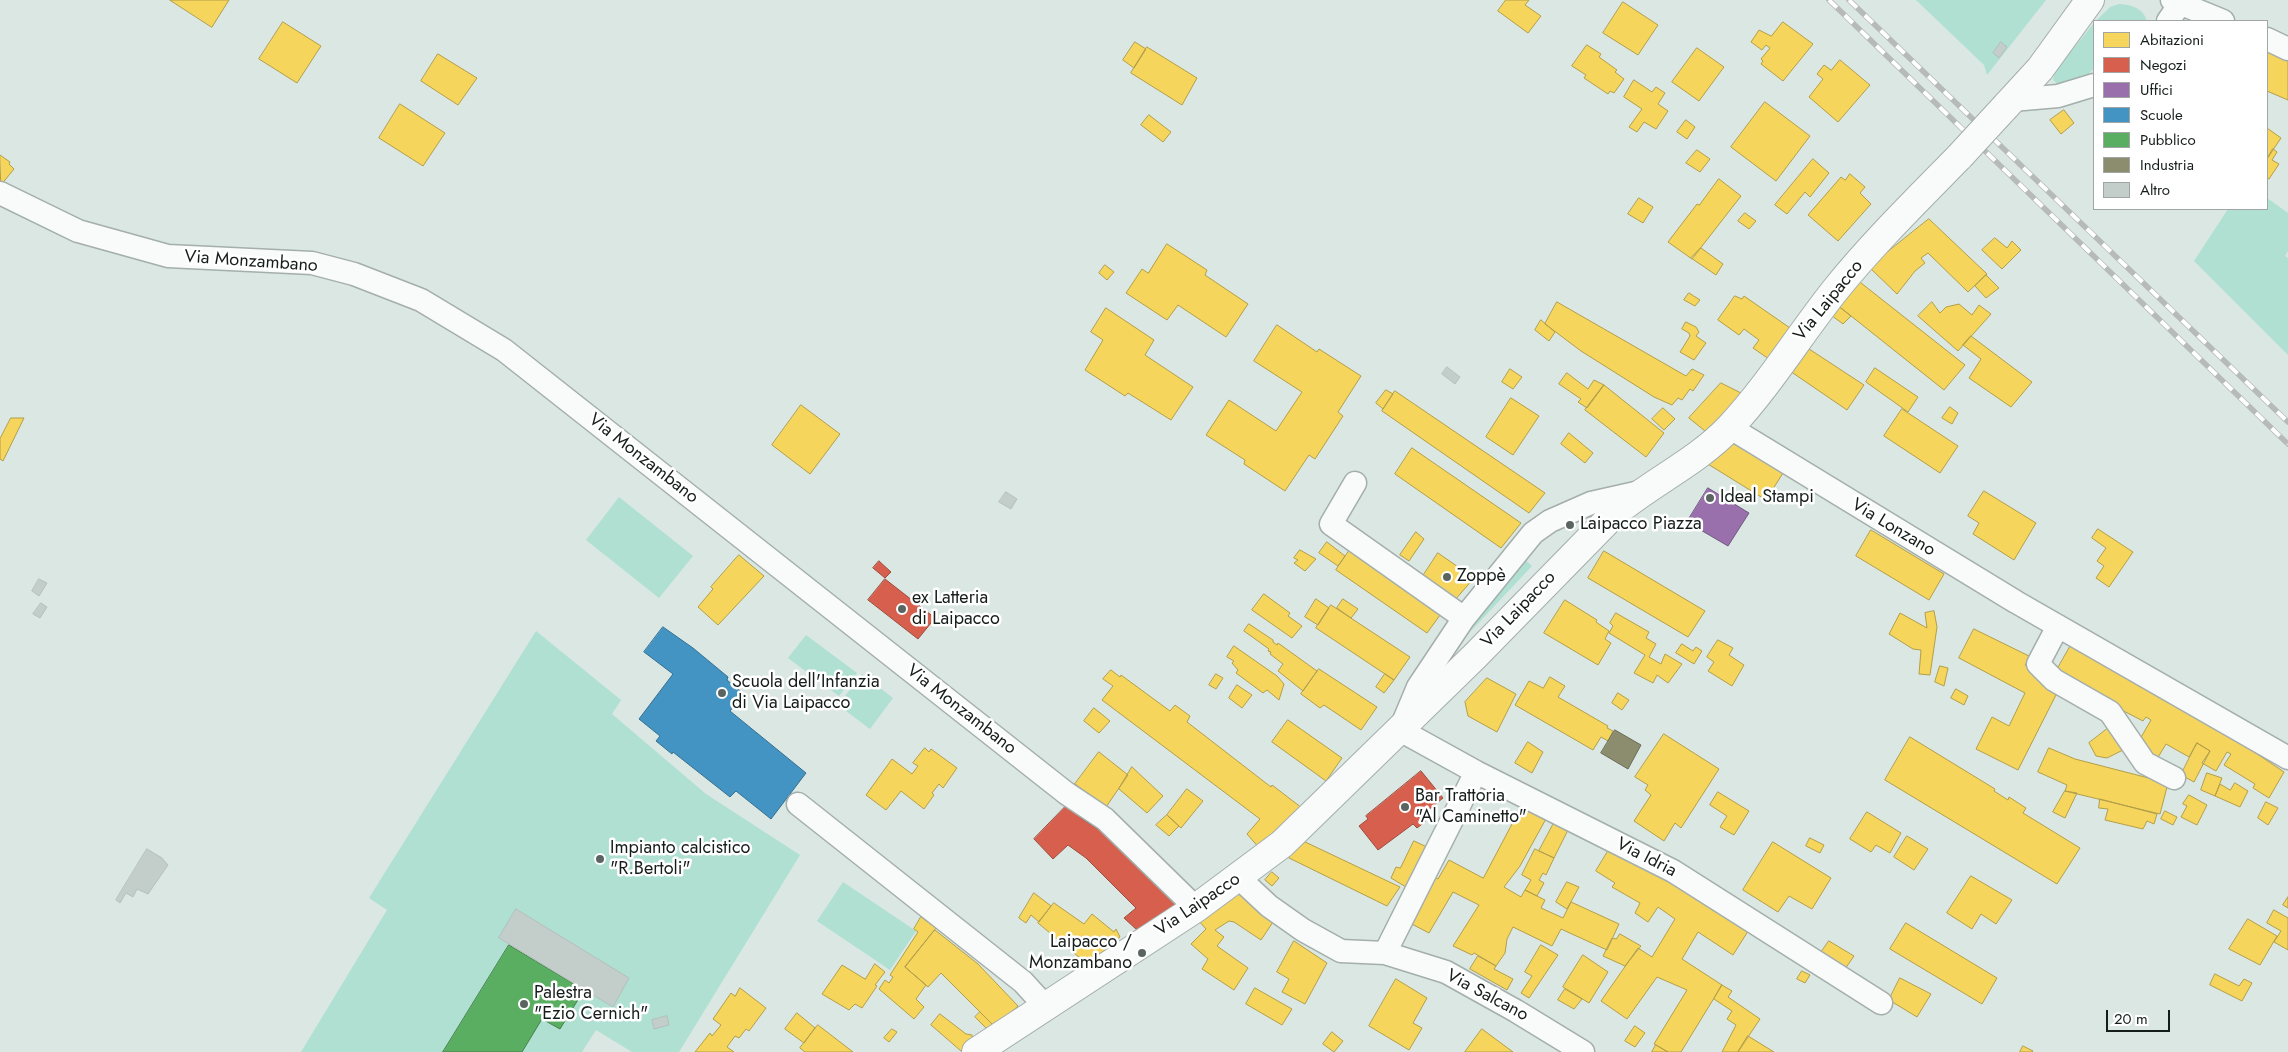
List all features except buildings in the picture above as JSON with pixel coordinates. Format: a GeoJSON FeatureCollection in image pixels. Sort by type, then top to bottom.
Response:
{"type":"FeatureCollection","features":[{"type":"Feature","properties":{"kind":"street","name":"Via Laipacco"},"geometry":{"type":"LineString","coordinates":[[976,1052],[1196,908],[1239,878],[1282,844],[1475,656],[1591,536],[1640,492],[1690,460],[1729,428],[1763,388],[1836,289],[2040,69],[2090,0]]}},
{"type":"Feature","properties":{"kind":"street"},"geometry":{"type":"LineString","coordinates":[[2174,8],[2218,20]]}},
{"type":"Feature","properties":{"kind":"street"},"geometry":{"type":"LineString","coordinates":[[2268,40],[2288,50]]}},
{"type":"Feature","properties":{"kind":"street"},"geometry":{"type":"LineString","coordinates":[[2009,103],[2058,96],[2093,85]]}},
{"type":"Feature","properties":{"kind":"street","name":"Via Monzambano"},"geometry":{"type":"LineString","coordinates":[[0,194],[78,230],[168,256],[312,263],[354,274],[421,300],[504,350],[1066,793],[1105,818],[1196,908]]}},
{"type":"Feature","properties":{"kind":"street","name":"Via Lonzano"},"geometry":{"type":"LineString","coordinates":[[1729,428],[2058,626],[2288,758]]}},
{"type":"Feature","properties":{"kind":"street","name":"Via Laipacco"},"geometry":{"type":"LineString","coordinates":[[1355,483],[1331,524],[1464,618]]}},
{"type":"Feature","properties":{"kind":"street","name":"Via Laipacco"},"geometry":{"type":"LineString","coordinates":[[1400,730],[1418,688],[1464,618],[1533,533],[1550,521],[1591,503],[1640,492]]}},
{"type":"Feature","properties":{"kind":"street"},"geometry":{"type":"LineString","coordinates":[[2058,626],[2038,664],[2054,680],[2110,712],[2145,763],[2174,778]]}},
{"type":"Feature","properties":{"kind":"street","name":"Via Idria"},"geometry":{"type":"LineString","coordinates":[[1400,730],[1476,772],[1672,871],[1881,1003]]}},
{"type":"Feature","properties":{"kind":"street"},"geometry":{"type":"LineString","coordinates":[[1385,953],[1476,772]]}},
{"type":"Feature","properties":{"kind":"street"},"geometry":{"type":"LineString","coordinates":[[798,804],[1023,982],[1045,1006]]}},
{"type":"Feature","properties":{"kind":"street","name":"Via Salcano"},"geometry":{"type":"LineString","coordinates":[[1239,878],[1276,911],[1303,930],[1341,951],[1385,953],[1446,972],[1516,1011],[1583,1052]]}},
{"type":"Feature","properties":{"kind":"green space"},"geometry":{"type":"Polygon","coordinates":[[[1916,0],[2046,0],[1987,75],[1984,65],[1916,0]]]}},
{"type":"Feature","properties":{"kind":"green space"},"geometry":{"type":"Polygon","coordinates":[[[2119,4],[2128,5],[2140,10],[2146,20],[2097,20],[2110,7],[2119,4]]]}},
{"type":"Feature","properties":{"kind":"green space"},"geometry":{"type":"Polygon","coordinates":[[[2093,24],[2093,69],[2086,77],[2059,85],[2053,80],[2055,71],[2093,24]]]}},
{"type":"Feature","properties":{"kind":"green space"},"geometry":{"type":"Polygon","coordinates":[[[2268,199],[2288,213],[2288,251],[2285,256],[2288,258],[2288,355],[2194,261],[2227,210],[2268,210],[2268,199]]]}},
{"type":"Feature","properties":{"kind":"green space"},"geometry":{"type":"Polygon","coordinates":[[[619,497],[693,556],[659,598],[586,540],[619,497]]]}},
{"type":"Feature","properties":{"kind":"green space"},"geometry":{"type":"Polygon","coordinates":[[[1523,558],[1532,566],[1470,632],[1486,605],[1523,558]]]}},
{"type":"Feature","properties":{"kind":"green space"},"geometry":{"type":"Polygon","coordinates":[[[536,631],[621,700],[612,714],[706,794],[800,855],[679,1052],[632,1052],[596,1030],[582,1052],[301,1052],[387,910],[369,898],[536,631]]]}},
{"type":"Feature","properties":{"kind":"green space"},"geometry":{"type":"Polygon","coordinates":[[[806,635],[857,673],[839,696],[788,658],[806,635]]]}},
{"type":"Feature","properties":{"kind":"green space"},"geometry":{"type":"Polygon","coordinates":[[[862,674],[893,698],[870,729],[838,705],[862,674]]]}},
{"type":"Feature","properties":{"kind":"green space"},"geometry":{"type":"Polygon","coordinates":[[[843,882],[916,931],[890,970],[817,921],[843,882]]]}},
{"type":"Feature","properties":{"kind":"railway"},"geometry":{"type":"LineString","coordinates":[[1829,0],[2288,444]]}},
{"type":"Feature","properties":{"kind":"railway"},"geometry":{"type":"LineString","coordinates":[[1849,0],[2288,422]]}},
{"type":"Feature","properties":{"kind":"place","name":"Ideal Stampi"},"geometry":{"type":"Point","coordinates":[1710,498]}},
{"type":"Feature","properties":{"kind":"place","name":"Laipacco Piazza"},"geometry":{"type":"Point","coordinates":[1570,525]}},
{"type":"Feature","properties":{"kind":"place","name":"Zoppè"},"geometry":{"type":"Point","coordinates":[1447,577]}},
{"type":"Feature","properties":{"kind":"place","name":"ex Latteria di Laipacco"},"geometry":{"type":"Point","coordinates":[902,609]}},
{"type":"Feature","properties":{"kind":"place","name":"Scuola dell'Infanzia di Via Laipacco"},"geometry":{"type":"Point","coordinates":[722,693]}},
{"type":"Feature","properties":{"kind":"place","name":"Bar Trattoria \"Al Caminetto\""},"geometry":{"type":"Point","coordinates":[1405,807]}},
{"type":"Feature","properties":{"kind":"place","name":"Impianto calcistico \"R.Bertoli\""},"geometry":{"type":"Point","coordinates":[600,859]}},
{"type":"Feature","properties":{"kind":"place","name":"Laipacco / Monzambano"},"geometry":{"type":"Point","coordinates":[1142,953]}},
{"type":"Feature","properties":{"kind":"place","name":"Palestra \"Ezio Cernich\""},"geometry":{"type":"Point","coordinates":[524,1004]}}]}
